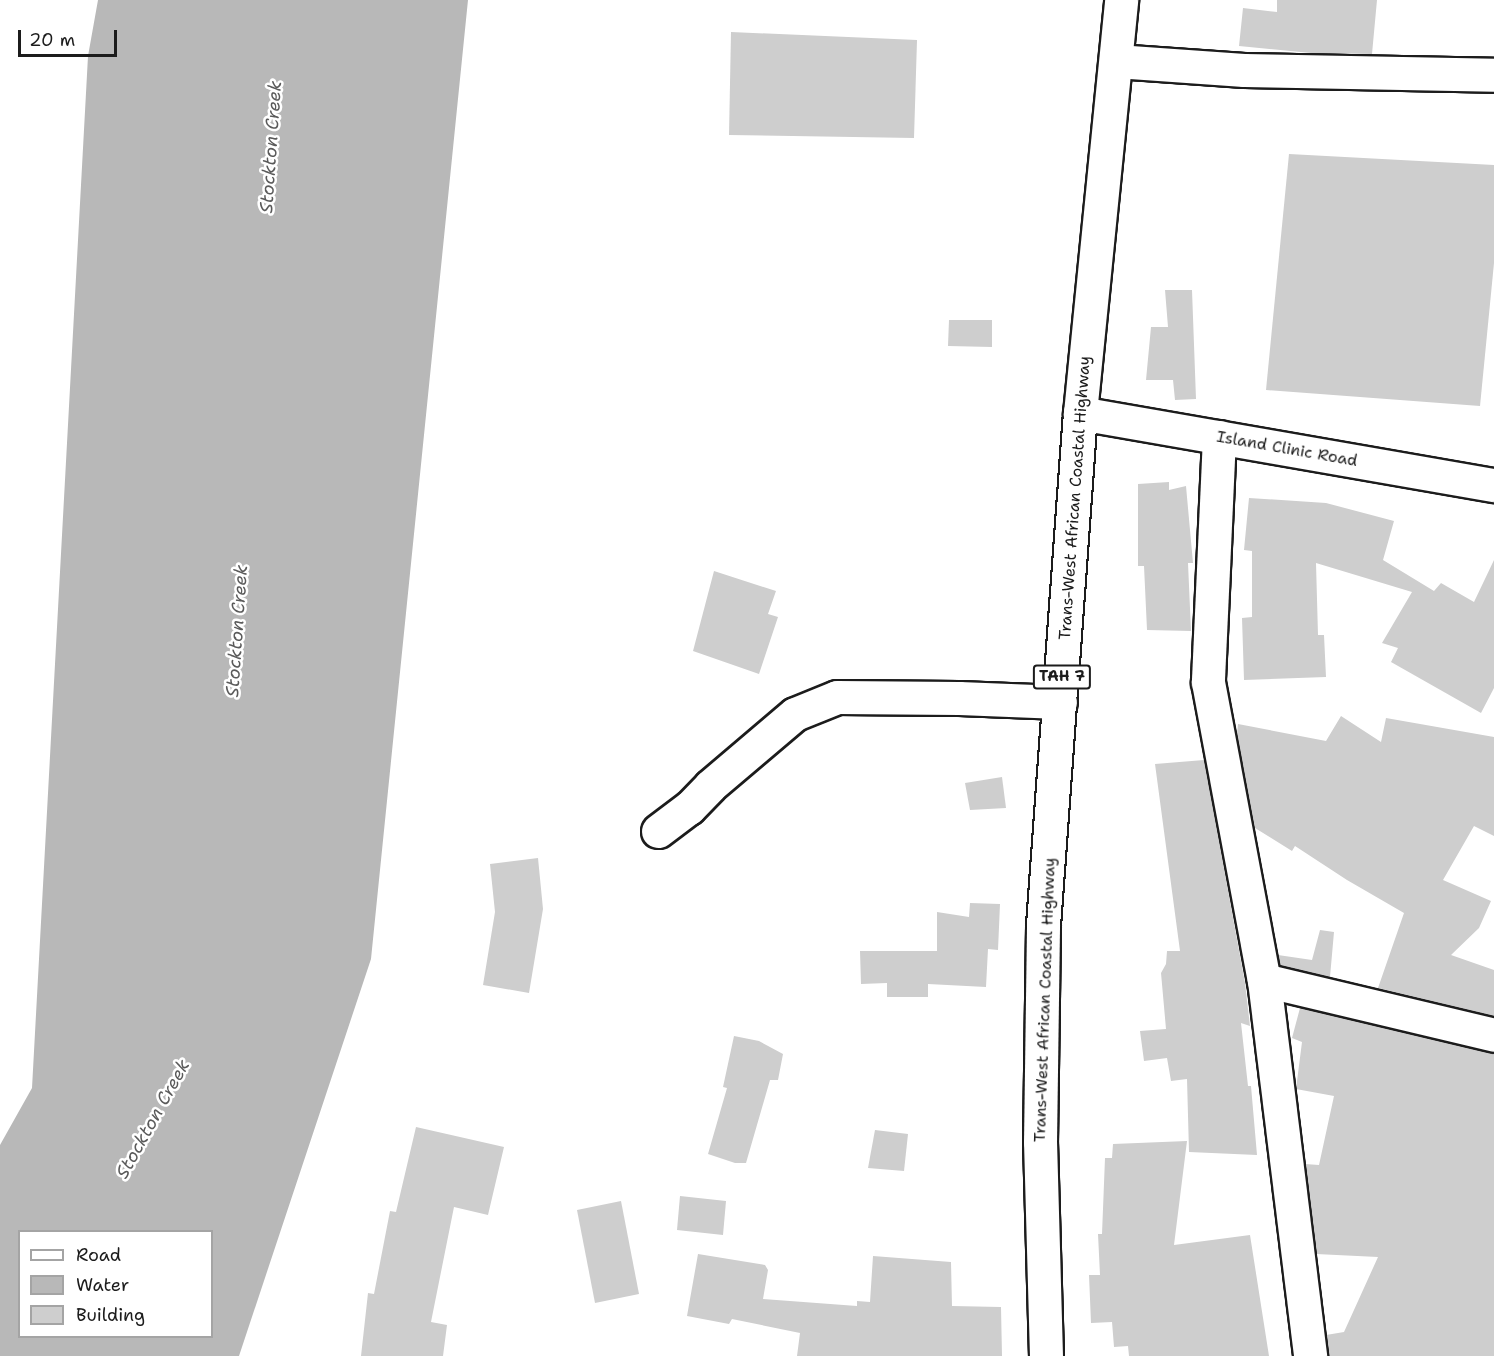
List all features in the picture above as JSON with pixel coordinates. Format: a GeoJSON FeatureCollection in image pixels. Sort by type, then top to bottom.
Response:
{"type":"FeatureCollection","features":[{"type":"Feature","properties":{"kind":"main road","name":"Trans-West African Coastal Highway"},"geometry":{"type":"LineString","coordinates":[[1046,1356],[1040,1142],[1043,925],[1080,413],[1121,0]]}},
{"type":"Feature","properties":{"kind":"main road"},"geometry":{"type":"LineString","coordinates":[[1116,61],[1244,70],[1494,75]]}},
{"type":"Feature","properties":{"kind":"main road","name":"Island Clinic Road"},"geometry":{"type":"LineString","coordinates":[[1080,413],[1494,485]]}},
{"type":"Feature","properties":{"kind":"main road"},"geometry":{"type":"LineString","coordinates":[[1219,437],[1208,682],[1264,980],[1310,1356]]}},
{"type":"Feature","properties":{"kind":"main road"},"geometry":{"type":"LineString","coordinates":[[658,831],[689,808],[710,786],[795,714],[837,698],[948,698],[1060,702]]}},
{"type":"Feature","properties":{"kind":"main road"},"geometry":{"type":"LineString","coordinates":[[1264,980],[1494,1035]]}},
{"type":"Feature","properties":{"kind":"water","name":"Stockton Creek"},"geometry":{"type":"Polygon","coordinates":[[[98,0],[468,0],[371,959],[239,1356],[0,1356],[0,1145],[32,1088],[88,56],[98,0]]]}},
{"type":"Feature","properties":{"kind":"building"},"geometry":{"type":"Polygon","coordinates":[[[1277,0],[1377,0],[1372,54],[1311,53],[1239,46],[1243,8],[1277,12],[1277,0]]]}},
{"type":"Feature","properties":{"kind":"building"},"geometry":{"type":"Polygon","coordinates":[[[731,32],[917,40],[914,138],[729,135],[731,32]]]}},
{"type":"Feature","properties":{"kind":"building"},"geometry":{"type":"Polygon","coordinates":[[[1289,154],[1494,165],[1494,263],[1480,406],[1266,390],[1289,154]]]}},
{"type":"Feature","properties":{"kind":"building"},"geometry":{"type":"Polygon","coordinates":[[[1165,290],[1192,290],[1196,399],[1175,400],[1173,380],[1146,380],[1151,327],[1168,327],[1165,290]]]}},
{"type":"Feature","properties":{"kind":"building"},"geometry":{"type":"Polygon","coordinates":[[[949,320],[992,320],[992,347],[948,346],[949,320]]]}},
{"type":"Feature","properties":{"kind":"building"},"geometry":{"type":"Polygon","coordinates":[[[1169,482],[1169,490],[1186,486],[1193,563],[1188,563],[1191,631],[1147,630],[1144,566],[1138,566],[1138,484],[1169,482]]]}},
{"type":"Feature","properties":{"kind":"building"},"geometry":{"type":"Polygon","coordinates":[[[1249,498],[1326,503],[1394,521],[1383,560],[1434,591],[1441,583],[1474,602],[1494,560],[1494,688],[1481,713],[1391,662],[1398,648],[1382,643],[1412,592],[1316,563],[1318,635],[1324,635],[1326,677],[1244,680],[1242,618],[1252,617],[1252,551],[1244,550],[1249,498]]]}},
{"type":"Feature","properties":{"kind":"building"},"geometry":{"type":"Polygon","coordinates":[[[714,571],[776,591],[768,614],[778,617],[759,674],[693,651],[714,571]]]}},
{"type":"Feature","properties":{"kind":"building"},"geometry":{"type":"Polygon","coordinates":[[[1341,716],[1381,742],[1386,718],[1494,737],[1494,836],[1474,826],[1443,880],[1491,901],[1479,928],[1451,955],[1494,970],[1494,1016],[1378,988],[1404,913],[1295,846],[1292,851],[1255,828],[1237,734],[1238,724],[1326,741],[1341,716]]]}},
{"type":"Feature","properties":{"kind":"building"},"geometry":{"type":"Polygon","coordinates":[[[1204,760],[1245,983],[1250,1026],[1241,1023],[1248,1086],[1251,1086],[1257,1155],[1189,1152],[1187,1079],[1171,1081],[1167,1058],[1144,1061],[1140,1031],[1166,1029],[1161,973],[1166,964],[1167,951],[1180,951],[1155,764],[1204,760]]]}},
{"type":"Feature","properties":{"kind":"building"},"geometry":{"type":"Polygon","coordinates":[[[1002,777],[1006,808],[970,810],[965,783],[1002,777]]]}},
{"type":"Feature","properties":{"kind":"building"},"geometry":{"type":"Polygon","coordinates":[[[538,858],[543,909],[529,993],[483,985],[495,912],[490,864],[538,858]]]}},
{"type":"Feature","properties":{"kind":"building"},"geometry":{"type":"Polygon","coordinates":[[[970,903],[1000,904],[998,950],[988,949],[986,987],[928,984],[928,997],[887,997],[887,983],[861,984],[860,951],[937,951],[937,912],[969,917],[970,903]]]}},
{"type":"Feature","properties":{"kind":"building"},"geometry":{"type":"Polygon","coordinates":[[[1320,930],[1334,932],[1330,977],[1280,965],[1278,955],[1312,960],[1320,930]]]}},
{"type":"Feature","properties":{"kind":"building"},"geometry":{"type":"Polygon","coordinates":[[[1300,1008],[1494,1053],[1494,1356],[1328,1356],[1326,1335],[1344,1332],[1378,1257],[1316,1254],[1305,1164],[1319,1165],[1334,1096],[1296,1089],[1302,1042],[1292,1038],[1300,1008]]]}},
{"type":"Feature","properties":{"kind":"building"},"geometry":{"type":"Polygon","coordinates":[[[734,1036],[759,1041],[783,1054],[778,1080],[770,1080],[746,1163],[735,1163],[708,1154],[727,1088],[723,1087],[734,1036]]]}},
{"type":"Feature","properties":{"kind":"building"},"geometry":{"type":"Polygon","coordinates":[[[416,1127],[504,1147],[488,1215],[454,1207],[431,1322],[447,1325],[443,1356],[361,1356],[368,1293],[374,1294],[390,1211],[396,1212],[416,1127]]]}},
{"type":"Feature","properties":{"kind":"building"},"geometry":{"type":"Polygon","coordinates":[[[875,1130],[908,1134],[904,1171],[868,1168],[875,1130]]]}},
{"type":"Feature","properties":{"kind":"building"},"geometry":{"type":"Polygon","coordinates":[[[1187,1141],[1174,1245],[1250,1235],[1269,1356],[1129,1356],[1128,1346],[1114,1347],[1112,1322],[1091,1323],[1089,1275],[1100,1275],[1098,1234],[1102,1234],[1105,1158],[1112,1158],[1113,1144],[1187,1141]]]}},
{"type":"Feature","properties":{"kind":"building"},"geometry":{"type":"Polygon","coordinates":[[[680,1196],[726,1201],[723,1235],[677,1230],[680,1196]]]}},
{"type":"Feature","properties":{"kind":"building"},"geometry":{"type":"Polygon","coordinates":[[[621,1201],[639,1294],[595,1303],[577,1210],[621,1201]]]}},
{"type":"Feature","properties":{"kind":"building"},"geometry":{"type":"Polygon","coordinates":[[[698,1254],[765,1265],[768,1270],[763,1299],[857,1306],[857,1301],[870,1302],[873,1256],[951,1262],[952,1306],[1001,1307],[1002,1356],[797,1356],[800,1333],[732,1319],[729,1324],[687,1316],[698,1254]]]}}]}
